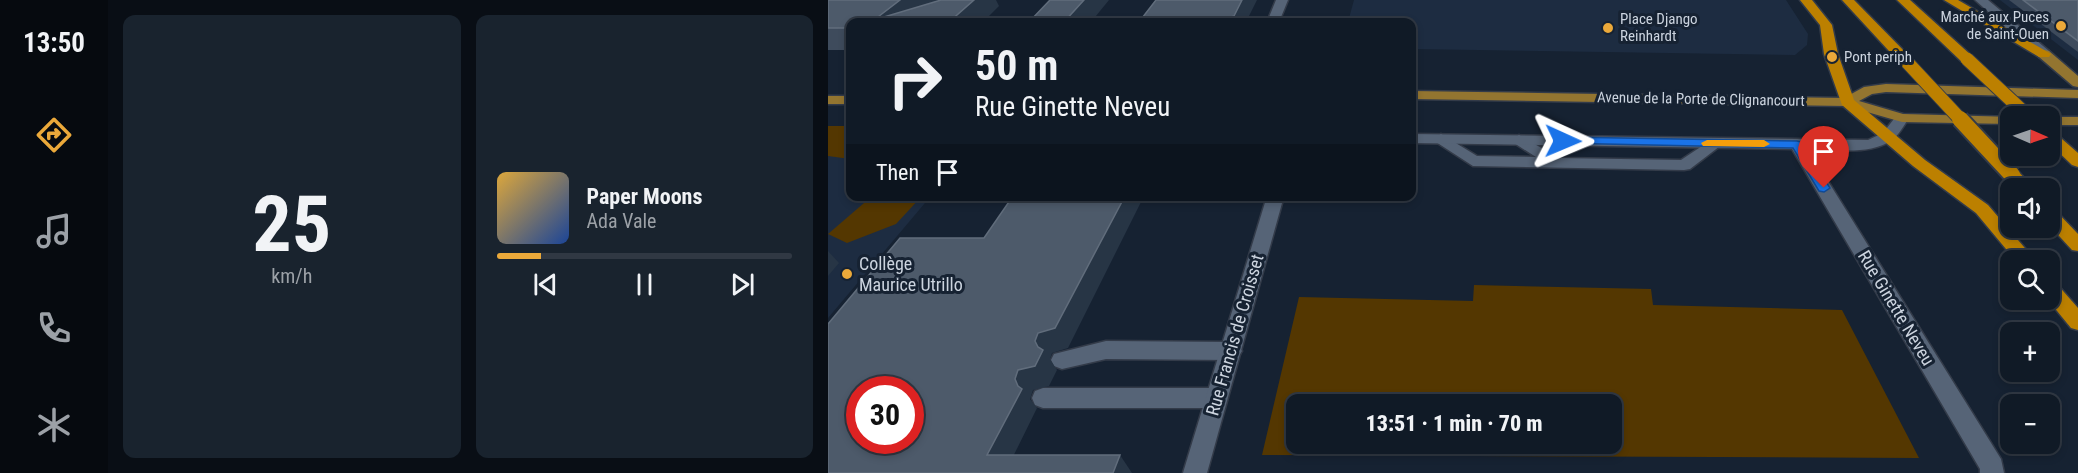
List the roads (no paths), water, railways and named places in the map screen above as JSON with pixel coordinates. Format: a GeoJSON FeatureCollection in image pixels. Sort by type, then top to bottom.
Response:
{"type":"FeatureCollection","features":[{"type":"Feature","properties":{"kind":"highway"},"geometry":{"type":"LineString","coordinates":[[1806,0],[1826,25],[1831,54],[1847,102],[1919,164],[1982,209],[2017,250]]}},
{"type":"Feature","properties":{"kind":"highway"},"geometry":{"type":"LineString","coordinates":[[1848,0],[2016,178]]}},
{"type":"Feature","properties":{"kind":"highway"},"geometry":{"type":"LineString","coordinates":[[1903,0],[2017,106]]}},
{"type":"Feature","properties":{"kind":"highway"},"geometry":{"type":"LineString","coordinates":[[1950,0],[2044,54]]}},
{"type":"Feature","properties":{"kind":"highway"},"geometry":{"type":"LineString","coordinates":[[2060,145],[2078,162]]}},
{"type":"Feature","properties":{"kind":"highway"},"geometry":{"type":"LineString","coordinates":[[2060,226],[2078,245]]}},
{"type":"Feature","properties":{"kind":"highway"},"geometry":{"type":"LineString","coordinates":[[2060,301],[2078,322]]}},
{"type":"Feature","properties":{"kind":"main road"},"geometry":{"type":"LineString","coordinates":[[2044,54],[2078,83]]}},
{"type":"Feature","properties":{"kind":"main road","name":"Avenue de la Porte de Clignancourt"},"geometry":{"type":"LineString","coordinates":[[1847,102],[1869,90],[1886,88],[2078,94]]}},
{"type":"Feature","properties":{"kind":"main road","name":"Avenue de la Porte de Clignancourt"},"geometry":{"type":"LineString","coordinates":[[1416,94],[1847,102],[1902,118],[2000,120]]}},
{"type":"Feature","properties":{"kind":"main road"},"geometry":{"type":"LineString","coordinates":[[828,100],[846,100]]}},
{"type":"Feature","properties":{"kind":"main road"},"geometry":{"type":"LineString","coordinates":[[2060,121],[2078,121]]}},
{"type":"Feature","properties":{"kind":"street"},"geometry":{"type":"LineString","coordinates":[[1275,18],[1282,0]]}},
{"type":"Feature","properties":{"kind":"street"},"geometry":{"type":"LineString","coordinates":[[1984,0],[2044,54]]}},
{"type":"Feature","properties":{"kind":"street"},"geometry":{"type":"LineString","coordinates":[[1416,139],[1871,145],[1888,136],[1902,118]]}},
{"type":"Feature","properties":{"kind":"street"},"geometry":{"type":"LineString","coordinates":[[1441,139],[1473,161],[1684,165],[1716,143]]}},
{"type":"Feature","properties":{"kind":"street"},"geometry":{"type":"LineString","coordinates":[[1487,140],[1516,161]]}},
{"type":"Feature","properties":{"kind":"street"},"geometry":{"type":"LineString","coordinates":[[1519,140],[1554,162]]}},
{"type":"Feature","properties":{"kind":"street","name":"Rue Ginette Neveu"},"geometry":{"type":"LineString","coordinates":[[1797,144],[1992,467],[1992,473]]}},
{"type":"Feature","properties":{"kind":"street","name":"Rue Francis de Croisset"},"geometry":{"type":"LineString","coordinates":[[1194,473],[1275,201]]}},
{"type":"Feature","properties":{"kind":"street"},"geometry":{"type":"LineString","coordinates":[[1062,360],[1106,350],[1231,351]]}},
{"type":"Feature","properties":{"kind":"street"},"geometry":{"type":"LineString","coordinates":[[1043,398],[1216,398]]}},
{"type":"Feature","properties":{"kind":"place","name":"Marché aux Puces de Saint-Ouen"},"geometry":{"type":"Point","coordinates":[2061,26]}},
{"type":"Feature","properties":{"kind":"place","name":"Place Django Reinhardt"},"geometry":{"type":"Point","coordinates":[1608,28]}},
{"type":"Feature","properties":{"kind":"place","name":"Pont periph"},"geometry":{"type":"Point","coordinates":[1832,57]}},
{"type":"Feature","properties":{"kind":"place","name":"Collège Maurice Utrillo"},"geometry":{"type":"Point","coordinates":[847,274]}}]}
